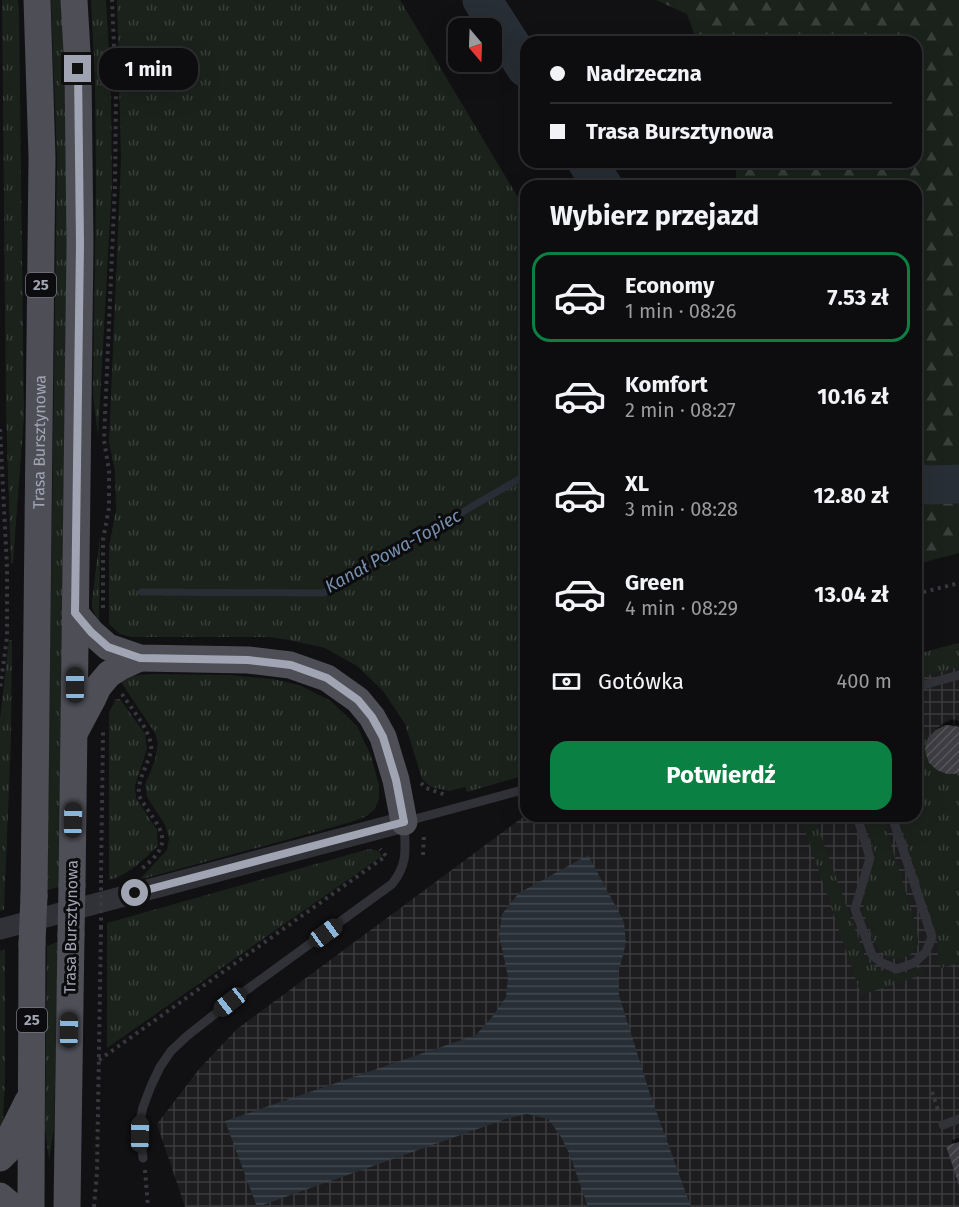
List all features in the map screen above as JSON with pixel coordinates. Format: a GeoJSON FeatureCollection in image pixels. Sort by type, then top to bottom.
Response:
{"type":"FeatureCollection","features":[{"type":"Feature","properties":{"kind":"main road","name":"Trasa Bursztynowa"},"geometry":{"type":"LineString","coordinates":[[31,1207],[42,157],[37,0]]}},
{"type":"Feature","properties":{"kind":"main road","name":"Trasa Bursztynowa"},"geometry":{"type":"LineString","coordinates":[[67,1207],[80,244],[78,69],[74,0]]}},
{"type":"Feature","properties":{"kind":"main road"},"geometry":{"type":"LineString","coordinates":[[75,613],[108,647],[140,658],[248,660],[291,665],[327,678],[358,700],[378,727],[396,780],[404,822]]}},
{"type":"Feature","properties":{"kind":"main road"},"geometry":{"type":"LineString","coordinates":[[74,733],[98,687],[109,674],[140,658]]}},
{"type":"Feature","properties":{"kind":"main road"},"geometry":{"type":"LineString","coordinates":[[0,1158],[8,1150],[12,1133],[31,1095]]}},
{"type":"Feature","properties":{"kind":"main road"},"geometry":{"type":"LineString","coordinates":[[0,1196],[13,1207]]}},
{"type":"Feature","properties":{"kind":"street"},"geometry":{"type":"LineString","coordinates":[[0,929],[404,822]]}},
{"type":"Feature","properties":{"kind":"lane"},"geometry":{"type":"LineString","coordinates":[[922,685],[959,675]]}},
{"type":"Feature","properties":{"kind":"lane"},"geometry":{"type":"LineString","coordinates":[[143,1158],[140,1128],[143,1107],[160,1067],[171,1051],[230,1002],[392,884],[404,863],[404,822],[520,791]]}},
{"type":"Feature","properties":{"kind":"lane"},"geometry":{"type":"LineString","coordinates":[[859,822],[870,858],[855,909],[873,955],[882,963],[897,969],[914,963],[926,952],[932,937],[894,822]]}},
{"type":"Feature","properties":{"kind":"lane"},"geometry":{"type":"LineString","coordinates":[[944,1125],[959,1119]]}},
{"type":"Feature","properties":{"kind":"path"},"geometry":{"type":"LineString","coordinates":[[102,614],[103,540],[109,508],[109,471],[104,440],[115,185],[116,90],[112,0]]}},
{"type":"Feature","properties":{"kind":"path"},"geometry":{"type":"LineString","coordinates":[[0,429],[7,567],[7,638],[0,688]]}},
{"type":"Feature","properties":{"kind":"path"},"geometry":{"type":"LineString","coordinates":[[922,592],[959,583]]}},
{"type":"Feature","properties":{"kind":"path"},"geometry":{"type":"LineString","coordinates":[[109,674],[150,737],[152,749],[138,790],[139,796],[162,831],[162,845],[151,861],[134,874]]}},
{"type":"Feature","properties":{"kind":"path"},"geometry":{"type":"LineString","coordinates":[[94,1207],[97,1172],[103,728]]}},
{"type":"Feature","properties":{"kind":"path"},"geometry":{"type":"LineString","coordinates":[[99,1060],[386,856],[381,849],[370,846]]}},
{"type":"Feature","properties":{"kind":"path"},"geometry":{"type":"LineString","coordinates":[[99,921],[110,918]]}},
{"type":"Feature","properties":{"kind":"path"},"geometry":{"type":"LineString","coordinates":[[932,1092],[944,1125]]}},
{"type":"Feature","properties":{"kind":"path"},"geometry":{"type":"LineString","coordinates":[[143,1158],[148,1207]]}},
{"type":"Feature","properties":{"kind":"shaded area"},"geometry":{"type":"Polygon","coordinates":[[[959,643],[959,1207],[185,1207],[157,1124],[200,1068],[237,1029],[520,819],[520,822],[922,822],[922,653],[959,643]]]}},
{"type":"Feature","properties":{"kind":"shaded area"},"geometry":{"type":"Polygon","coordinates":[[[588,855],[624,922],[626,943],[618,974],[619,995],[650,1094],[691,1207],[588,1207],[561,1137],[548,1119],[527,1114],[506,1119],[257,1207],[225,1121],[476,1035],[506,997],[508,977],[499,935],[502,914],[519,893],[588,855]]]}},
{"type":"Feature","properties":{"kind":"green space"},"geometry":{"type":"Polygon","coordinates":[[[2,0],[18,0],[19,11],[24,417],[13,563],[11,564],[6,412],[2,0]]]}},
{"type":"Feature","properties":{"kind":"green space"},"geometry":{"type":"Polygon","coordinates":[[[51,0],[62,0],[67,132],[67,219],[59,887],[47,890],[57,158],[51,0]]]}},
{"type":"Feature","properties":{"kind":"green space"},"geometry":{"type":"Polygon","coordinates":[[[91,0],[106,0],[111,90],[112,184],[98,437],[93,395],[96,181],[91,0]]]}},
{"type":"Feature","properties":{"kind":"green space"},"geometry":{"type":"Polygon","coordinates":[[[117,0],[400,0],[520,201],[520,777],[467,792],[465,787],[449,791],[431,787],[422,779],[405,724],[383,691],[357,666],[325,648],[269,637],[131,637],[120,634],[109,624],[109,546],[116,510],[115,471],[109,442],[121,160],[117,0]]]}},
{"type":"Feature","properties":{"kind":"green space"},"geometry":{"type":"Polygon","coordinates":[[[656,0],[959,0],[959,553],[922,563],[922,180],[736,180],[736,168],[922,168],[922,36],[695,36],[687,14],[656,0]]]}},
{"type":"Feature","properties":{"kind":"green space"},"geometry":{"type":"Polygon","coordinates":[[[100,537],[99,623],[92,608],[92,600],[100,537]]]}},
{"type":"Feature","properties":{"kind":"green space"},"geometry":{"type":"Polygon","coordinates":[[[9,640],[12,640],[11,740],[4,910],[0,911],[0,719],[9,640]]]}},
{"type":"Feature","properties":{"kind":"green space"},"geometry":{"type":"Polygon","coordinates":[[[959,643],[959,667],[922,677],[922,653],[959,643]]]}},
{"type":"Feature","properties":{"kind":"green space"},"geometry":{"type":"Polygon","coordinates":[[[230,675],[273,679],[299,685],[331,701],[357,726],[371,756],[379,785],[379,799],[375,809],[365,817],[348,823],[139,880],[167,850],[169,838],[165,825],[147,797],[145,785],[155,760],[158,743],[155,733],[121,682],[132,676],[230,675]]]}},
{"type":"Feature","properties":{"kind":"green space"},"geometry":{"type":"Polygon","coordinates":[[[116,699],[120,699],[145,734],[147,749],[135,786],[136,798],[157,830],[158,846],[129,871],[109,880],[109,712],[116,699]]]}},
{"type":"Feature","properties":{"kind":"green space"},"geometry":{"type":"Polygon","coordinates":[[[922,729],[959,762],[959,963],[941,968],[938,960],[937,937],[900,822],[922,822],[922,729]]]}},
{"type":"Feature","properties":{"kind":"green space"},"geometry":{"type":"Polygon","coordinates":[[[802,822],[816,822],[866,959],[884,972],[897,974],[918,968],[925,974],[861,995],[802,822]]]}},
{"type":"Feature","properties":{"kind":"green space"},"geometry":{"type":"Polygon","coordinates":[[[865,822],[884,822],[916,925],[918,945],[908,956],[899,959],[888,958],[876,947],[863,912],[864,897],[875,855],[865,822]]]}},
{"type":"Feature","properties":{"kind":"green space"},"geometry":{"type":"Polygon","coordinates":[[[369,849],[378,851],[382,856],[107,1048],[107,923],[369,849]]]}},
{"type":"Feature","properties":{"kind":"green space"},"geometry":{"type":"Polygon","coordinates":[[[58,942],[54,1129],[49,1160],[45,1128],[47,946],[58,942]]]}},
{"type":"Feature","properties":{"kind":"green space"},"geometry":{"type":"Polygon","coordinates":[[[5,949],[5,1080],[0,1136],[0,951],[5,949]]]}},
{"type":"Feature","properties":{"kind":"building"},"geometry":{"type":"Polygon","coordinates":[[[946,725],[959,727],[959,773],[947,774],[937,770],[929,763],[926,754],[928,738],[936,730],[946,725]]]}},
{"type":"Feature","properties":{"kind":"building"},"geometry":{"type":"Polygon","coordinates":[[[959,1142],[959,1185],[946,1146],[959,1142]]]}},
{"type":"Feature","properties":{"kind":"waterway"},"geometry":{"type":"LineString","coordinates":[[482,0],[520,59]]}},
{"type":"Feature","properties":{"kind":"waterway"},"geometry":{"type":"LineString","coordinates":[[591,168],[599,180]]}},
{"type":"Feature","properties":{"kind":"waterway","name":"Kanał Powa-Topiec"},"geometry":{"type":"LineString","coordinates":[[142,592],[324,593],[520,479]]}},
{"type":"Feature","properties":{"kind":"waterway"},"geometry":{"type":"LineString","coordinates":[[922,484],[959,484]]}},
{"type":"Feature","properties":{"kind":"route"},"geometry":{"type":"LineString","coordinates":[[78,69],[80,244],[75,613],[108,647],[140,658],[248,660],[291,665],[327,678],[358,700],[372,717],[383,737],[396,780],[404,822],[135,893]]}}]}
